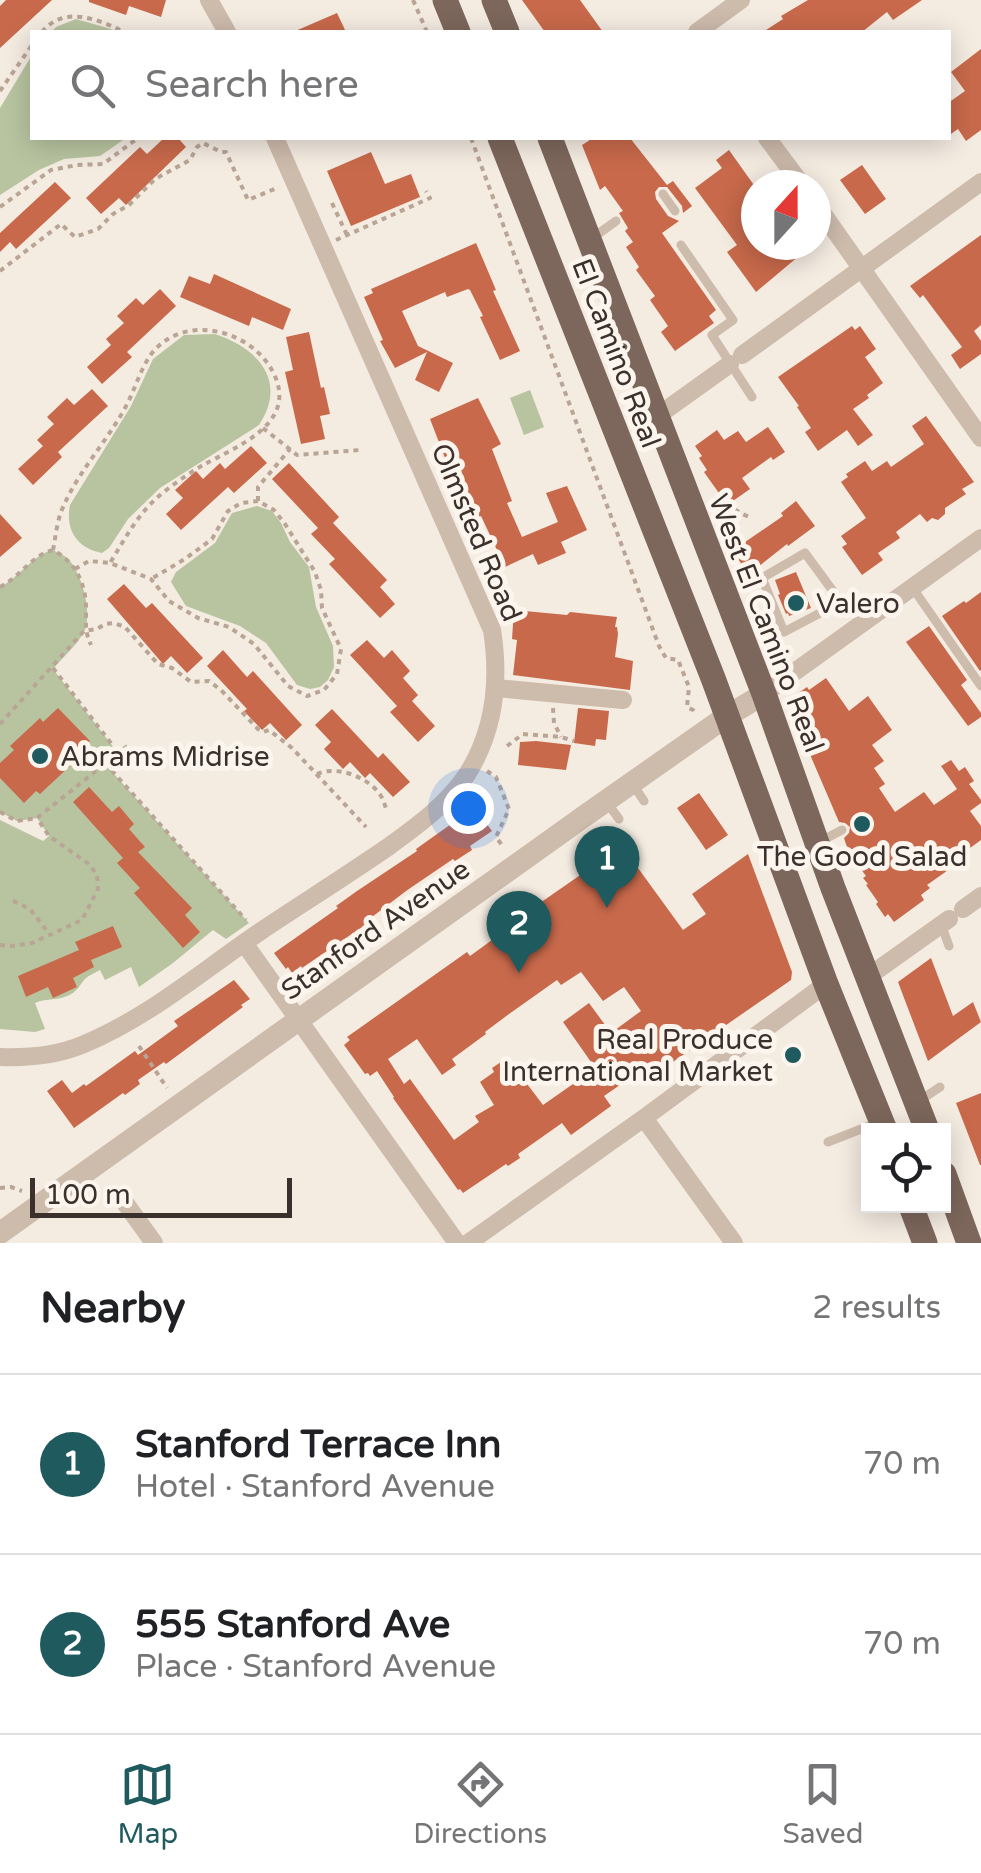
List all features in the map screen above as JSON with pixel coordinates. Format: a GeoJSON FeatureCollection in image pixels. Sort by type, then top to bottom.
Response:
{"type":"FeatureCollection","features":[{"type":"Feature","properties":{"kind":"main road"},"geometry":{"type":"LineString","coordinates":[[445,0],[457,30]]}},
{"type":"Feature","properties":{"kind":"main road"},"geometry":{"type":"LineString","coordinates":[[494,0],[506,30]]}},
{"type":"Feature","properties":{"kind":"main road","name":"El Camino Real"},"geometry":{"type":"LineString","coordinates":[[501,140],[728,716]]}},
{"type":"Feature","properties":{"kind":"main road","name":"West El Camino Real"},"geometry":{"type":"LineString","coordinates":[[551,140],[924,1123]]}},
{"type":"Feature","properties":{"kind":"main road"},"geometry":{"type":"LineString","coordinates":[[728,716],[826,984],[882,1123]]}},
{"type":"Feature","properties":{"kind":"main road"},"geometry":{"type":"LineString","coordinates":[[951,1193],[970,1243]]}},
{"type":"Feature","properties":{"kind":"main road"},"geometry":{"type":"LineString","coordinates":[[914,1213],[924,1243]]}},
{"type":"Feature","properties":{"kind":"street"},"geometry":{"type":"LineString","coordinates":[[209,0],[226,30]]}},
{"type":"Feature","properties":{"kind":"street"},"geometry":{"type":"LineString","coordinates":[[700,30],[740,0]]}},
{"type":"Feature","properties":{"kind":"street","name":"Olmsted Road"},"geometry":{"type":"LineString","coordinates":[[0,1057],[54,1054],[127,1024],[335,885],[448,798],[481,748],[491,719],[497,661],[482,602],[276,140]]}},
{"type":"Feature","properties":{"kind":"street"},"geometry":{"type":"LineString","coordinates":[[768,140],[791,170]]}},
{"type":"Feature","properties":{"kind":"street"},"geometry":{"type":"LineString","coordinates":[[656,417],[981,182]]}},
{"type":"Feature","properties":{"kind":"street"},"geometry":{"type":"LineString","coordinates":[[831,225],[981,438]]}},
{"type":"Feature","properties":{"kind":"street","name":"Stanford Avenue"},"geometry":{"type":"LineString","coordinates":[[0,1232],[299,1020],[638,792],[728,716],[981,538]]}},
{"type":"Feature","properties":{"kind":"street"},"geometry":{"type":"LineString","coordinates":[[496,688],[623,700]]}},
{"type":"Feature","properties":{"kind":"street"},"geometry":{"type":"LineString","coordinates":[[869,976],[981,896]]}},
{"type":"Feature","properties":{"kind":"street"},"geometry":{"type":"LineString","coordinates":[[251,939],[299,1020],[457,1243]]}},
{"type":"Feature","properties":{"kind":"street"},"geometry":{"type":"LineString","coordinates":[[468,1243],[826,984]]}},
{"type":"Feature","properties":{"kind":"street"},"geometry":{"type":"LineString","coordinates":[[644,1118],[734,1243]]}},
{"type":"Feature","properties":{"kind":"street"},"geometry":{"type":"LineString","coordinates":[[123,1200],[154,1243]]}},
{"type":"Feature","properties":{"kind":"lane"},"geometry":{"type":"LineString","coordinates":[[663,194],[675,211]]}},
{"type":"Feature","properties":{"kind":"lane"},"geometry":{"type":"LineString","coordinates":[[589,240],[616,220]]}},
{"type":"Feature","properties":{"kind":"lane"},"geometry":{"type":"LineString","coordinates":[[681,246],[732,320],[712,335],[736,360],[752,397]]}},
{"type":"Feature","properties":{"kind":"lane"},"geometry":{"type":"LineString","coordinates":[[806,553],[841,602],[784,632],[762,578],[806,553]]}},
{"type":"Feature","properties":{"kind":"lane"},"geometry":{"type":"LineString","coordinates":[[912,587],[981,686]]}},
{"type":"Feature","properties":{"kind":"lane"},"geometry":{"type":"LineString","coordinates":[[816,843],[842,830]]}},
{"type":"Feature","properties":{"kind":"lane"},"geometry":{"type":"LineString","coordinates":[[949,946],[951,918]]}},
{"type":"Feature","properties":{"kind":"lane"},"geometry":{"type":"LineString","coordinates":[[916,1102],[940,1087]]}},
{"type":"Feature","properties":{"kind":"lane"},"geometry":{"type":"LineString","coordinates":[[828,1142],[861,1132]]}},
{"type":"Feature","properties":{"kind":"path"},"geometry":{"type":"LineString","coordinates":[[413,0],[426,30]]}},
{"type":"Feature","properties":{"kind":"path"},"geometry":{"type":"LineString","coordinates":[[44,30],[74,14],[120,30]]}},
{"type":"Feature","properties":{"kind":"path"},"geometry":{"type":"LineString","coordinates":[[0,91],[30,49]]}},
{"type":"Feature","properties":{"kind":"path"},"geometry":{"type":"LineString","coordinates":[[0,207],[52,170],[103,164],[135,140]]}},
{"type":"Feature","properties":{"kind":"path"},"geometry":{"type":"LineString","coordinates":[[472,140],[659,646],[666,658],[678,660],[689,687],[690,708]]}},
{"type":"Feature","properties":{"kind":"path"},"geometry":{"type":"LineString","coordinates":[[0,271],[61,224],[75,237],[98,228],[155,179],[190,160],[199,144],[226,152],[248,200],[295,181]]}},
{"type":"Feature","properties":{"kind":"path"},"geometry":{"type":"LineString","coordinates":[[333,242],[430,198],[426,191]]}},
{"type":"Feature","properties":{"kind":"path"},"geometry":{"type":"LineString","coordinates":[[332,203],[347,235]]}},
{"type":"Feature","properties":{"kind":"path"},"geometry":{"type":"LineString","coordinates":[[53,550],[63,506],[126,406],[154,351],[180,332],[216,330],[247,344],[264,359],[276,378],[279,400],[272,420],[255,438],[202,466],[159,496],[134,521],[110,564]]}},
{"type":"Feature","properties":{"kind":"path"},"geometry":{"type":"LineString","coordinates":[[263,428],[296,455],[360,450]]}},
{"type":"Feature","properties":{"kind":"path"},"geometry":{"type":"LineString","coordinates":[[258,501],[258,487],[290,449]]}},
{"type":"Feature","properties":{"kind":"path"},"geometry":{"type":"LineString","coordinates":[[75,569],[89,560],[151,579],[169,601],[198,618],[229,627],[254,644],[288,686],[307,696],[324,690],[337,674],[341,649],[322,608],[315,572],[286,524],[274,510],[258,501],[242,503],[228,511],[212,539],[151,579]]}},
{"type":"Feature","properties":{"kind":"path"},"geometry":{"type":"LineString","coordinates":[[727,503],[752,518]]}},
{"type":"Feature","properties":{"kind":"path"},"geometry":{"type":"LineString","coordinates":[[0,586],[12,581],[43,552],[53,550],[67,558],[86,595],[84,632],[91,645]]}},
{"type":"Feature","properties":{"kind":"path"},"geometry":{"type":"LineString","coordinates":[[0,724],[84,632],[114,623],[125,628],[158,664],[172,668],[191,682],[209,682],[258,729],[270,730],[366,827]]}},
{"type":"Feature","properties":{"kind":"path"},"geometry":{"type":"LineString","coordinates":[[52,668],[118,753]]}},
{"type":"Feature","properties":{"kind":"path"},"geometry":{"type":"LineString","coordinates":[[556,694],[552,710],[561,737]]}},
{"type":"Feature","properties":{"kind":"path"},"geometry":{"type":"LineString","coordinates":[[507,746],[523,734],[574,741]]}},
{"type":"Feature","properties":{"kind":"path"},"geometry":{"type":"LineString","coordinates":[[0,812],[18,821],[38,818],[131,743]]}},
{"type":"Feature","properties":{"kind":"path"},"geometry":{"type":"LineString","coordinates":[[105,763],[251,939]]}},
{"type":"Feature","properties":{"kind":"path"},"geometry":{"type":"LineString","coordinates":[[472,763],[496,777],[509,809],[496,837],[504,848]]}},
{"type":"Feature","properties":{"kind":"path"},"geometry":{"type":"LineString","coordinates":[[316,774],[328,769],[348,773],[380,794],[387,812]]}},
{"type":"Feature","properties":{"kind":"path"},"geometry":{"type":"LineString","coordinates":[[0,945],[32,943],[82,920],[98,889],[97,875],[89,864],[49,836],[38,818]]}},
{"type":"Feature","properties":{"kind":"path"},"geometry":{"type":"LineString","coordinates":[[13,901],[30,910],[50,936]]}},
{"type":"Feature","properties":{"kind":"path"},"geometry":{"type":"LineString","coordinates":[[140,1046],[168,1088]]}},
{"type":"Feature","properties":{"kind":"path"},"geometry":{"type":"LineString","coordinates":[[0,1188],[22,1191]]}},
{"type":"Feature","properties":{"kind":"green space"},"geometry":{"type":"Polygon","coordinates":[[[76,19],[113,30],[53,30],[76,19]]]}},
{"type":"Feature","properties":{"kind":"green space"},"geometry":{"type":"Polygon","coordinates":[[[30,58],[30,140],[123,140],[100,156],[64,159],[39,170],[0,195],[0,108],[30,58]]]}},
{"type":"Feature","properties":{"kind":"green space"},"geometry":{"type":"Polygon","coordinates":[[[215,334],[244,348],[264,368],[270,394],[259,425],[160,488],[128,519],[102,553],[86,547],[71,530],[70,505],[131,406],[153,359],[184,335],[215,334]]]}},
{"type":"Feature","properties":{"kind":"green space"},"geometry":{"type":"Polygon","coordinates":[[[530,390],[544,427],[524,435],[510,398],[530,390]]]}},
{"type":"Feature","properties":{"kind":"green space"},"geometry":{"type":"Polygon","coordinates":[[[257,506],[272,511],[309,567],[316,607],[333,646],[334,667],[320,687],[297,685],[266,643],[240,626],[186,606],[171,582],[176,572],[215,543],[232,513],[257,506]]]}},
{"type":"Feature","properties":{"kind":"green space"},"geometry":{"type":"Polygon","coordinates":[[[53,550],[67,558],[77,573],[85,593],[87,614],[81,637],[53,669],[118,753],[105,764],[249,923],[226,939],[213,930],[139,987],[131,967],[105,980],[100,970],[63,998],[35,1003],[45,1029],[35,1032],[0,1029],[0,820],[43,841],[49,836],[37,818],[17,821],[0,812],[0,587],[39,556],[53,550]]]}},
{"type":"Feature","properties":{"kind":"building"},"geometry":{"type":"Polygon","coordinates":[[[6,0],[52,0],[0,48],[0,6],[6,0]]]}},
{"type":"Feature","properties":{"kind":"building"},"geometry":{"type":"Polygon","coordinates":[[[89,0],[166,0],[161,17],[129,6],[126,15],[89,0]]]}},
{"type":"Feature","properties":{"kind":"building"},"geometry":{"type":"Polygon","coordinates":[[[522,0],[580,0],[602,30],[544,30],[522,0]]]}},
{"type":"Feature","properties":{"kind":"building"},"geometry":{"type":"Polygon","coordinates":[[[808,0],[922,0],[893,20],[887,12],[864,30],[766,30],[783,19],[781,16],[808,0]]]}},
{"type":"Feature","properties":{"kind":"building"},"geometry":{"type":"Polygon","coordinates":[[[337,13],[345,30],[298,30],[337,13]]]}},
{"type":"Feature","properties":{"kind":"building"},"geometry":{"type":"Polygon","coordinates":[[[981,49],[981,130],[966,141],[958,129],[951,134],[951,101],[965,91],[951,72],[981,49]]]}},
{"type":"Feature","properties":{"kind":"building"},"geometry":{"type":"Polygon","coordinates":[[[162,140],[180,140],[186,147],[126,205],[119,198],[101,214],[86,198],[140,147],[147,154],[162,140]]]}},
{"type":"Feature","properties":{"kind":"building"},"geometry":{"type":"Polygon","coordinates":[[[590,140],[632,140],[667,185],[673,181],[692,206],[683,213],[667,187],[659,187],[655,192],[668,216],[679,221],[662,233],[716,310],[709,316],[714,323],[675,351],[661,332],[668,326],[650,300],[655,296],[636,270],[639,267],[626,247],[633,242],[619,213],[623,211],[605,186],[600,190],[582,145],[590,140]]]}},
{"type":"Feature","properties":{"kind":"building"},"geometry":{"type":"Polygon","coordinates":[[[729,150],[743,170],[741,260],[794,260],[756,292],[727,252],[737,245],[695,188],[722,168],[716,160],[729,150]]]}},
{"type":"Feature","properties":{"kind":"building"},"geometry":{"type":"Polygon","coordinates":[[[371,152],[385,184],[411,174],[420,197],[351,226],[327,171],[371,152]]]}},
{"type":"Feature","properties":{"kind":"building"},"geometry":{"type":"Polygon","coordinates":[[[862,165],[886,199],[865,214],[840,180],[862,165]]]}},
{"type":"Feature","properties":{"kind":"building"},"geometry":{"type":"Polygon","coordinates":[[[55,182],[71,198],[16,249],[10,242],[0,252],[0,233],[55,182]]]}},
{"type":"Feature","properties":{"kind":"building"},"geometry":{"type":"Polygon","coordinates":[[[981,235],[981,325],[974,331],[981,341],[981,354],[960,369],[951,355],[962,347],[923,295],[920,298],[910,286],[981,235]]]}},
{"type":"Feature","properties":{"kind":"building"},"geometry":{"type":"Polygon","coordinates":[[[476,243],[520,351],[500,360],[468,289],[447,297],[445,292],[402,311],[418,346],[453,363],[439,392],[415,380],[427,352],[395,368],[364,297],[373,293],[371,289],[476,243]]]}},
{"type":"Feature","properties":{"kind":"building"},"geometry":{"type":"Polygon","coordinates":[[[214,274],[291,309],[283,330],[252,317],[249,326],[180,297],[189,276],[210,284],[214,274]]]}},
{"type":"Feature","properties":{"kind":"building"},"geometry":{"type":"Polygon","coordinates":[[[160,289],[176,306],[127,352],[132,357],[102,384],[87,367],[111,345],[106,339],[124,323],[117,316],[136,298],[143,305],[160,289]]]}},
{"type":"Feature","properties":{"kind":"building"},"geometry":{"type":"Polygon","coordinates":[[[852,326],[855,330],[860,326],[876,349],[865,357],[883,383],[853,409],[873,435],[858,446],[847,430],[818,451],[805,432],[811,428],[778,377],[852,326]]]}},
{"type":"Feature","properties":{"kind":"building"},"geometry":{"type":"Polygon","coordinates":[[[309,332],[330,414],[320,416],[325,439],[301,444],[285,372],[293,370],[286,337],[309,332]]]}},
{"type":"Feature","properties":{"kind":"building"},"geometry":{"type":"Polygon","coordinates":[[[92,389],[108,406],[58,452],[62,457],[33,485],[18,469],[43,446],[37,440],[54,424],[47,417],[67,398],[74,405],[92,389]]]}},
{"type":"Feature","properties":{"kind":"building"},"geometry":{"type":"Polygon","coordinates":[[[478,398],[501,444],[492,449],[512,501],[507,503],[522,537],[558,522],[546,493],[567,486],[587,530],[561,542],[566,553],[538,565],[533,554],[505,567],[481,516],[467,522],[448,478],[452,476],[430,419],[478,398]]]}},
{"type":"Feature","properties":{"kind":"building"},"geometry":{"type":"Polygon","coordinates":[[[926,416],[974,482],[962,489],[966,494],[945,508],[945,514],[938,520],[932,518],[927,522],[920,514],[896,532],[900,538],[878,553],[883,560],[862,575],[842,547],[847,544],[841,536],[866,518],[841,482],[865,461],[872,471],[887,461],[891,467],[924,444],[912,426],[926,416]]]}},
{"type":"Feature","properties":{"kind":"building"},"geometry":{"type":"Polygon","coordinates":[[[768,427],[785,452],[742,478],[750,489],[730,503],[704,472],[707,470],[695,446],[717,430],[724,440],[738,431],[746,442],[768,427]]]}},
{"type":"Feature","properties":{"kind":"building"},"geometry":{"type":"Polygon","coordinates":[[[251,446],[267,463],[234,493],[228,487],[181,530],[166,514],[183,498],[175,490],[196,471],[203,479],[220,463],[225,469],[251,446]]]}},
{"type":"Feature","properties":{"kind":"building"},"geometry":{"type":"Polygon","coordinates":[[[289,463],[339,517],[333,523],[387,580],[380,587],[395,604],[380,618],[329,564],[335,559],[311,534],[318,528],[272,479],[289,463]]]}},
{"type":"Feature","properties":{"kind":"building"},"geometry":{"type":"Polygon","coordinates":[[[796,501],[815,526],[749,574],[732,551],[783,516],[781,513],[796,501]]]}},
{"type":"Feature","properties":{"kind":"building"},"geometry":{"type":"Polygon","coordinates":[[[0,514],[22,538],[0,557],[0,514]]]}},
{"type":"Feature","properties":{"kind":"building","name":"Valero"},"geometry":{"type":"Polygon","coordinates":[[[796,572],[811,608],[789,616],[775,580],[796,572]]]}},
{"type":"Feature","properties":{"kind":"building"},"geometry":{"type":"Polygon","coordinates":[[[124,584],[146,608],[152,603],[203,658],[187,673],[171,656],[163,664],[107,599],[124,584]]]}},
{"type":"Feature","properties":{"kind":"building"},"geometry":{"type":"Polygon","coordinates":[[[981,592],[981,670],[980,671],[942,616],[981,592]]]}},
{"type":"Feature","properties":{"kind":"building"},"geometry":{"type":"Polygon","coordinates":[[[514,610],[617,617],[615,657],[633,661],[630,690],[513,675],[517,640],[512,639],[514,610]]]}},
{"type":"Feature","properties":{"kind":"building"},"geometry":{"type":"Polygon","coordinates":[[[929,626],[967,680],[961,685],[981,713],[968,726],[906,642],[929,626]]]}},
{"type":"Feature","properties":{"kind":"building"},"geometry":{"type":"Polygon","coordinates":[[[367,640],[384,658],[392,650],[410,671],[403,678],[418,695],[412,701],[435,726],[418,742],[390,712],[397,706],[350,655],[367,640]]]}},
{"type":"Feature","properties":{"kind":"building"},"geometry":{"type":"Polygon","coordinates":[[[223,650],[247,677],[253,671],[302,725],[286,740],[270,723],[262,730],[207,666],[223,650]]]}},
{"type":"Feature","properties":{"kind":"building"},"geometry":{"type":"Polygon","coordinates":[[[826,678],[849,711],[868,696],[892,730],[872,745],[884,761],[874,768],[885,784],[879,788],[895,812],[924,792],[934,805],[957,789],[941,766],[951,760],[959,771],[965,767],[974,781],[969,784],[981,800],[970,811],[981,826],[981,840],[948,864],[951,868],[927,885],[930,888],[921,895],[924,900],[894,922],[876,904],[863,878],[866,876],[849,853],[844,838],[850,827],[839,822],[787,701],[826,678]]]}},
{"type":"Feature","properties":{"kind":"building","name":"Abrams Midrise"},"geometry":{"type":"Polygon","coordinates":[[[58,708],[90,741],[67,762],[70,766],[40,794],[36,791],[24,803],[0,778],[0,763],[14,750],[10,746],[40,718],[43,722],[58,708]]]}},
{"type":"Feature","properties":{"kind":"building"},"geometry":{"type":"Polygon","coordinates":[[[578,708],[609,711],[606,740],[596,739],[595,746],[574,743],[578,708]]]}},
{"type":"Feature","properties":{"kind":"building"},"geometry":{"type":"Polygon","coordinates":[[[332,709],[378,758],[383,753],[410,782],[393,797],[370,773],[365,778],[350,762],[343,769],[324,749],[331,742],[315,725],[332,709]]]}},
{"type":"Feature","properties":{"kind":"building"},"geometry":{"type":"Polygon","coordinates":[[[520,742],[571,745],[566,770],[518,765],[520,742]]]}},
{"type":"Feature","properties":{"kind":"building"},"geometry":{"type":"Polygon","coordinates":[[[89,787],[112,812],[119,806],[134,824],[129,829],[145,847],[138,852],[192,908],[185,915],[200,932],[183,948],[134,893],[140,888],[117,863],[123,858],[73,802],[89,787]]]}},
{"type":"Feature","properties":{"kind":"building"},"geometry":{"type":"Polygon","coordinates":[[[699,793],[728,835],[706,850],[677,808],[699,793]]]}},
{"type":"Feature","properties":{"kind":"building"},"geometry":{"type":"Polygon","coordinates":[[[472,804],[492,831],[470,846],[472,850],[406,891],[302,968],[292,973],[286,969],[274,953],[417,851],[472,804]]]}},
{"type":"Feature","properties":{"kind":"building"},"geometry":{"type":"Polygon","coordinates":[[[622,846],[683,930],[706,914],[692,894],[748,854],[792,972],[791,980],[670,1064],[672,1067],[655,1080],[646,1067],[604,1096],[611,1106],[571,1135],[562,1123],[518,1154],[520,1158],[463,1193],[377,1071],[370,1076],[365,1074],[344,1045],[350,1040],[347,1037],[467,952],[470,956],[491,937],[622,846]],[[581,972],[561,985],[557,980],[509,1014],[452,1059],[456,1065],[442,1075],[417,1039],[388,1059],[404,1084],[410,1079],[454,1140],[479,1122],[475,1116],[494,1105],[480,1082],[504,1060],[509,1060],[543,1105],[593,1070],[563,1022],[589,1003],[611,1033],[641,1011],[624,987],[603,1001],[581,972]]]}},
{"type":"Feature","properties":{"kind":"building"},"geometry":{"type":"Polygon","coordinates":[[[113,926],[122,947],[91,960],[94,967],[73,978],[77,987],[53,998],[48,987],[26,997],[18,976],[79,950],[75,942],[113,926]]]}},
{"type":"Feature","properties":{"kind":"building"},"geometry":{"type":"Polygon","coordinates":[[[931,958],[953,1016],[973,1002],[981,1022],[928,1061],[898,982],[931,958]]]}},
{"type":"Feature","properties":{"kind":"building"},"geometry":{"type":"Polygon","coordinates":[[[234,980],[250,999],[243,1007],[74,1128],[47,1091],[62,1080],[72,1093],[86,1086],[135,1051],[138,1055],[178,1026],[174,1021],[234,980]]]}},
{"type":"Feature","properties":{"kind":"building"},"geometry":{"type":"Polygon","coordinates":[[[981,1093],[981,1165],[980,1165],[956,1103],[981,1093]]]}},
{"type":"Feature","properties":{"kind":"place","name":"Valero"},"geometry":{"type":"Point","coordinates":[796,603]}},
{"type":"Feature","properties":{"kind":"place","name":"Abrams Midrise"},"geometry":{"type":"Point","coordinates":[40,756]}},
{"type":"Feature","properties":{"kind":"place","name":"The Good Salad"},"geometry":{"type":"Point","coordinates":[862,824]}},
{"type":"Feature","properties":{"kind":"place","name":"Stanford Terrace Inn"},"geometry":{"type":"Point","coordinates":[607,908]}},
{"type":"Feature","properties":{"kind":"place","name":"555 Stanford Ave"},"geometry":{"type":"Point","coordinates":[519,973]}},
{"type":"Feature","properties":{"kind":"place","name":"Real Produce International Market"},"geometry":{"type":"Point","coordinates":[793,1055]}}]}
